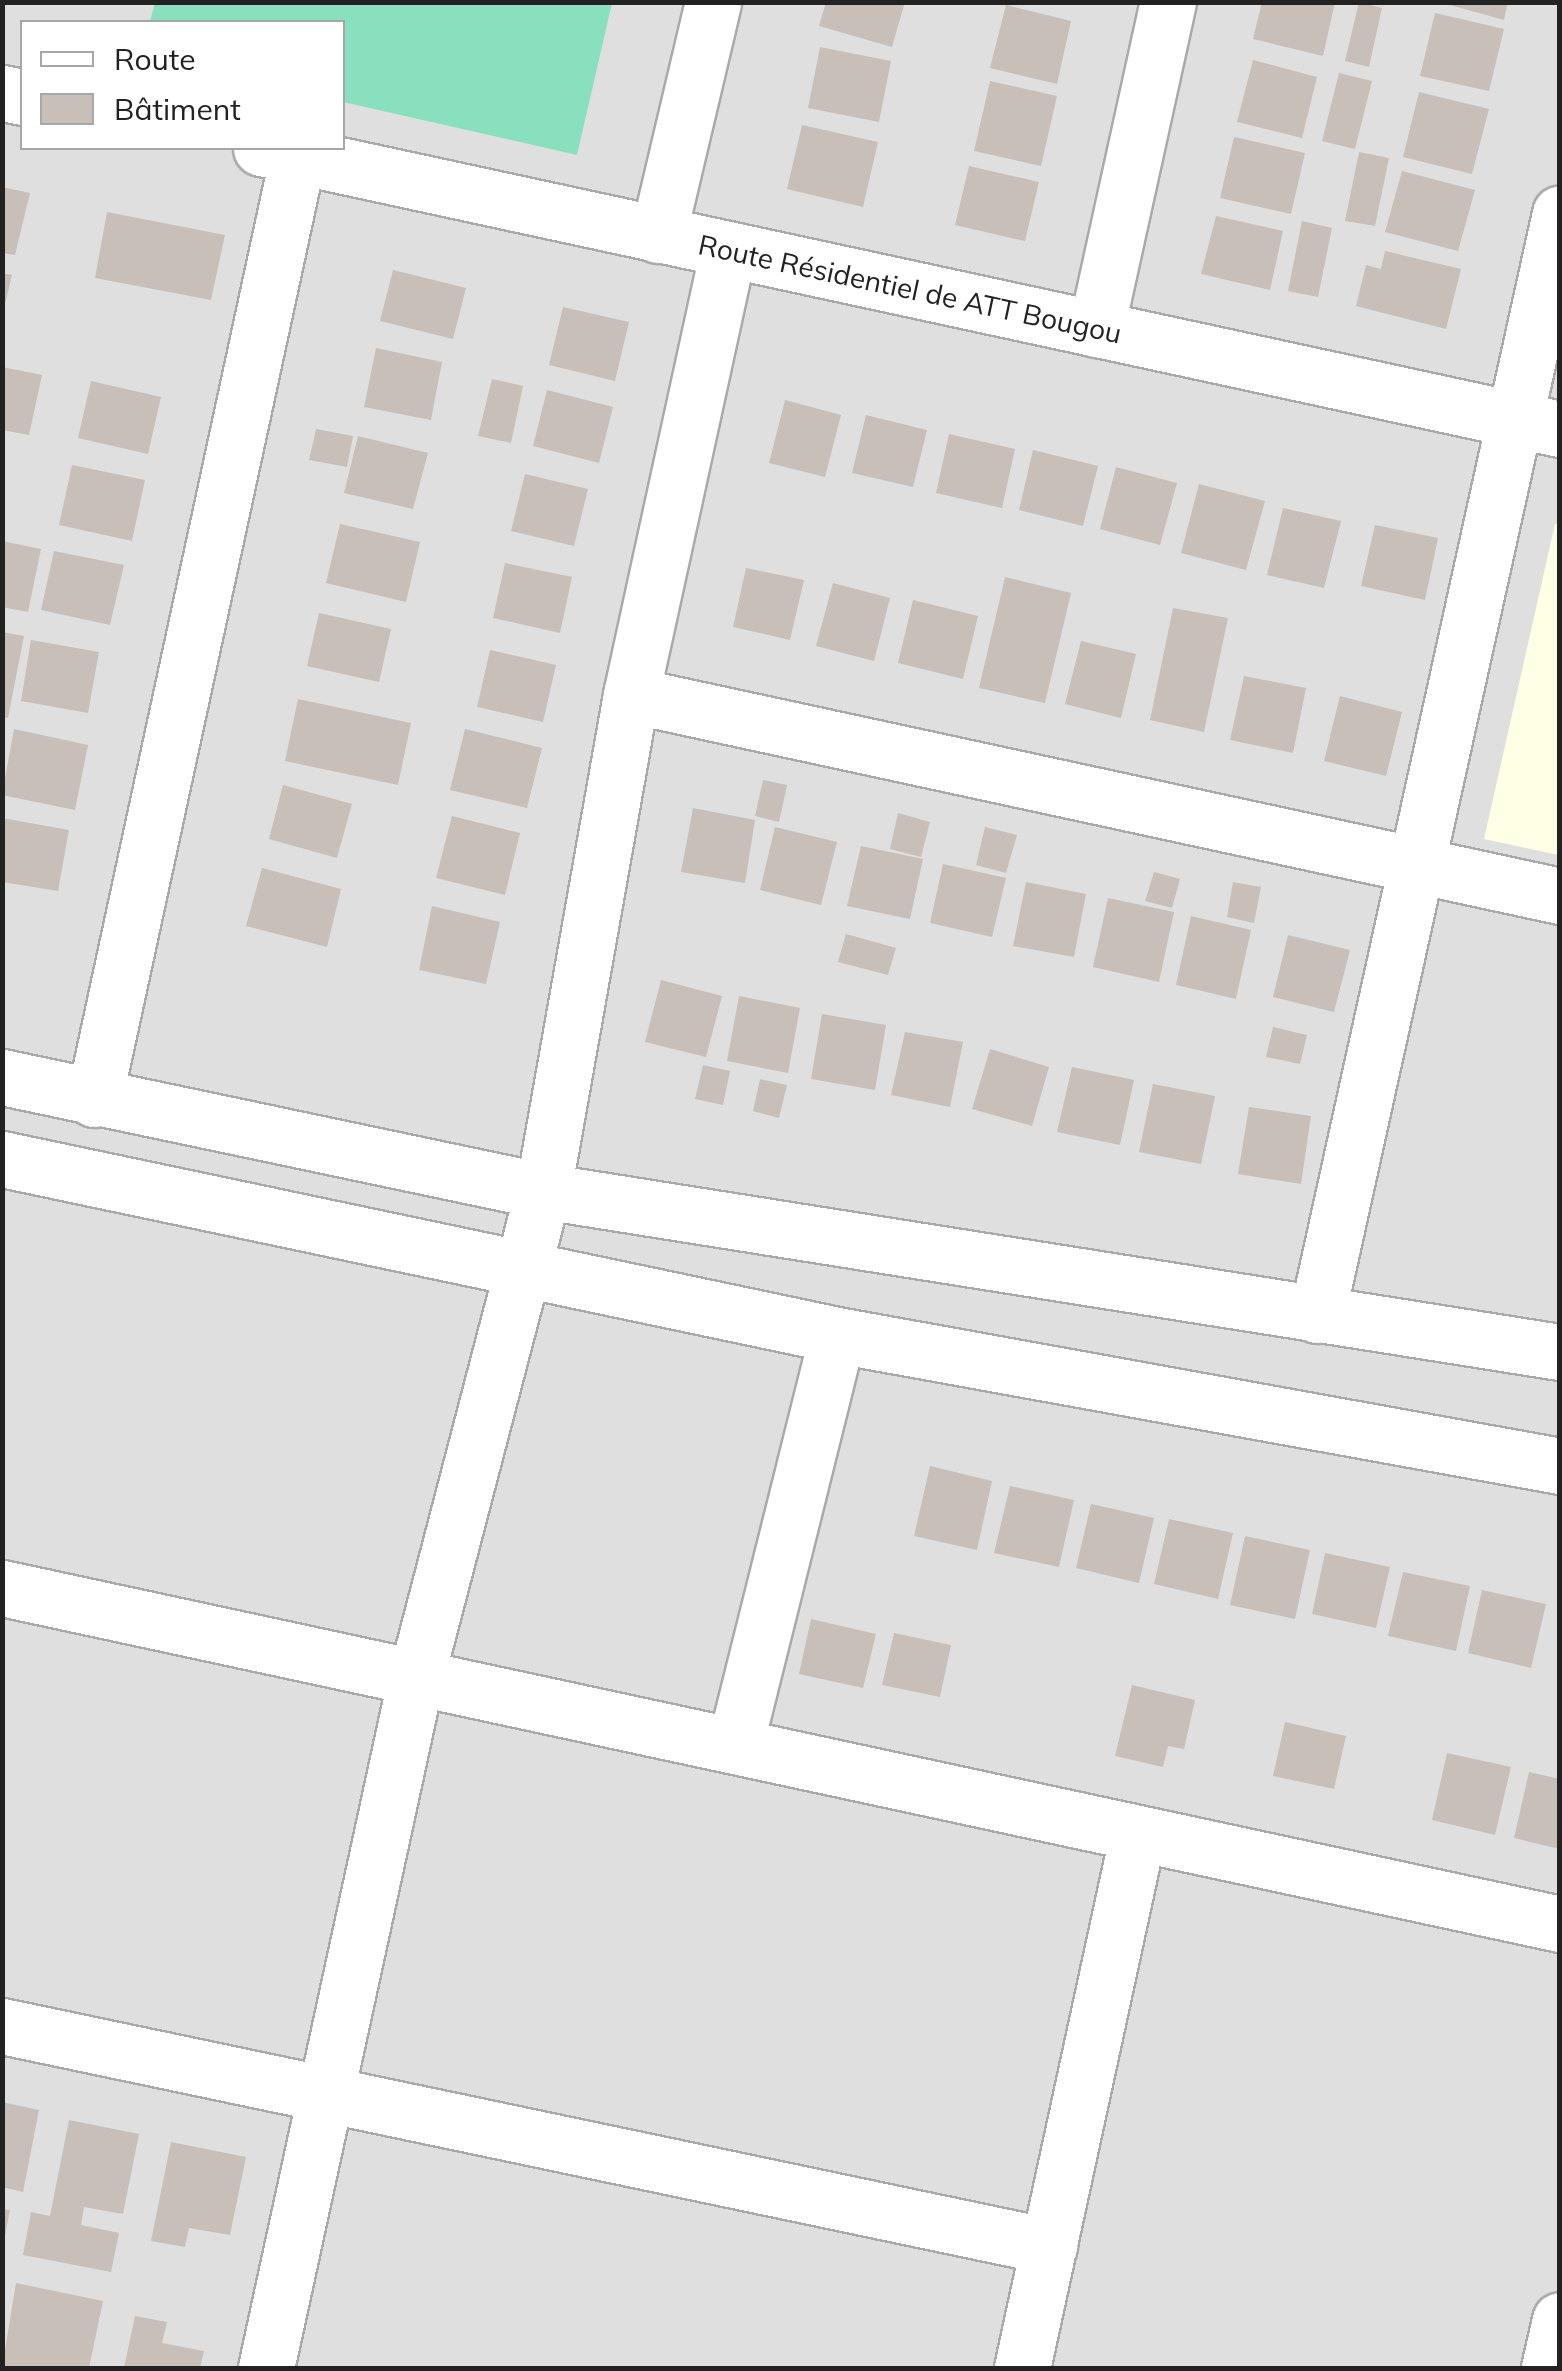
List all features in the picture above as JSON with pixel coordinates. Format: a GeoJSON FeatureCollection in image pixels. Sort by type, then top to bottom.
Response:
{"type":"FeatureCollection","features":[{"type":"Feature","properties":{"kind":"street"},"geometry":{"type":"LineString","coordinates":[[658,235],[713,2]]}},
{"type":"Feature","properties":{"kind":"street"},"geometry":{"type":"LineString","coordinates":[[1096,329],[1168,2]]}},
{"type":"Feature","properties":{"kind":"street"},"geometry":{"type":"LineString","coordinates":[[94,1099],[279,151]]}},
{"type":"Feature","properties":{"kind":"street","name":"Route Résidentiel de ATT Bougou"},"geometry":{"type":"LineString","coordinates":[[279,151],[1537,424]]}},
{"type":"Feature","properties":{"kind":"street"},"geometry":{"type":"LineString","coordinates":[[1318,1315],[1416,864],[1537,424],[1560,212]]}},
{"type":"Feature","properties":{"kind":"street"},"geometry":{"type":"LineString","coordinates":[[266,2368],[416,1676],[542,1191],[631,694],[728,249]]}},
{"type":"Feature","properties":{"kind":"street"},"geometry":{"type":"LineString","coordinates":[[631,694],[1560,896]]}},
{"type":"Feature","properties":{"kind":"street"},"geometry":{"type":"LineString","coordinates":[[2,1077],[542,1191],[1560,1352]]}},
{"type":"Feature","properties":{"kind":"street"},"geometry":{"type":"LineString","coordinates":[[2,1159],[837,1335],[1560,1466]]}},
{"type":"Feature","properties":{"kind":"street"},"geometry":{"type":"LineString","coordinates":[[735,1745],[837,1335]]}},
{"type":"Feature","properties":{"kind":"street"},"geometry":{"type":"LineString","coordinates":[[2,1588],[1560,1924]]}},
{"type":"Feature","properties":{"kind":"street"},"geometry":{"type":"LineString","coordinates":[[1022,2368],[1138,1833]]}},
{"type":"Feature","properties":{"kind":"street"},"geometry":{"type":"LineString","coordinates":[[2,2026],[328,2090],[1048,2246]]}},
{"type":"Feature","properties":{"kind":"shaded area"},"geometry":{"type":"Polygon","coordinates":[[[3,3],[1559,3],[1559,2368],[3,2368],[3,3]]]}},
{"type":"Feature","properties":{"kind":"shaded area"},"geometry":{"type":"Polygon","coordinates":[[[1555,524],[1560,525],[1559,855],[1484,839],[1555,524]]]}},
{"type":"Feature","properties":{"kind":"green space"},"geometry":{"type":"Polygon","coordinates":[[[155,2],[612,2],[577,155],[345,102],[345,20],[150,20],[155,2]]]}},
{"type":"Feature","properties":{"kind":"building"},"geometry":{"type":"Polygon","coordinates":[[[826,2],[905,2],[892,47],[819,26],[826,2]]]}},
{"type":"Feature","properties":{"kind":"building"},"geometry":{"type":"Polygon","coordinates":[[[1262,2],[1335,2],[1323,56],[1253,39],[1262,2]]]}},
{"type":"Feature","properties":{"kind":"building"},"geometry":{"type":"Polygon","coordinates":[[[1359,2],[1382,8],[1369,67],[1345,61],[1359,2]]]}},
{"type":"Feature","properties":{"kind":"building"},"geometry":{"type":"Polygon","coordinates":[[[1439,2],[1508,2],[1504,20],[1439,2]]]}},
{"type":"Feature","properties":{"kind":"building"},"geometry":{"type":"Polygon","coordinates":[[[1006,5],[1071,21],[1057,84],[990,68],[1006,5]]]}},
{"type":"Feature","properties":{"kind":"building"},"geometry":{"type":"Polygon","coordinates":[[[1435,13],[1504,29],[1489,91],[1420,76],[1435,13]]]}},
{"type":"Feature","properties":{"kind":"building"},"geometry":{"type":"Polygon","coordinates":[[[820,47],[891,61],[879,122],[808,108],[820,47]]]}},
{"type":"Feature","properties":{"kind":"building"},"geometry":{"type":"Polygon","coordinates":[[[1253,60],[1317,77],[1302,138],[1237,122],[1253,60]]]}},
{"type":"Feature","properties":{"kind":"building"},"geometry":{"type":"Polygon","coordinates":[[[1339,73],[1372,81],[1355,149],[1322,141],[1339,73]]]}},
{"type":"Feature","properties":{"kind":"building"},"geometry":{"type":"Polygon","coordinates":[[[990,81],[1057,96],[1041,166],[974,151],[990,81]]]}},
{"type":"Feature","properties":{"kind":"building"},"geometry":{"type":"Polygon","coordinates":[[[1419,92],[1489,109],[1472,174],[1403,157],[1419,92]]]}},
{"type":"Feature","properties":{"kind":"building"},"geometry":{"type":"Polygon","coordinates":[[[802,125],[878,142],[863,207],[787,189],[802,125]]]}},
{"type":"Feature","properties":{"kind":"building"},"geometry":{"type":"Polygon","coordinates":[[[1234,137],[1305,153],[1291,214],[1220,198],[1234,137]]]}},
{"type":"Feature","properties":{"kind":"building"},"geometry":{"type":"Polygon","coordinates":[[[1359,152],[1389,158],[1375,226],[1345,221],[1359,152]]]}},
{"type":"Feature","properties":{"kind":"building"},"geometry":{"type":"Polygon","coordinates":[[[969,166],[1039,182],[1025,241],[955,225],[969,166]]]}},
{"type":"Feature","properties":{"kind":"building"},"geometry":{"type":"Polygon","coordinates":[[[1402,171],[1475,190],[1458,251],[1385,232],[1402,171]]]}},
{"type":"Feature","properties":{"kind":"building"},"geometry":{"type":"Polygon","coordinates":[[[2,187],[30,193],[15,255],[2,253],[2,187]]]}},
{"type":"Feature","properties":{"kind":"building"},"geometry":{"type":"Polygon","coordinates":[[[107,212],[225,235],[211,300],[95,278],[107,212]]]}},
{"type":"Feature","properties":{"kind":"building"},"geometry":{"type":"Polygon","coordinates":[[[1216,216],[1283,231],[1270,290],[1201,274],[1216,216]]]}},
{"type":"Feature","properties":{"kind":"building"},"geometry":{"type":"Polygon","coordinates":[[[1302,221],[1332,228],[1318,297],[1288,291],[1302,221]]]}},
{"type":"Feature","properties":{"kind":"building"},"geometry":{"type":"Polygon","coordinates":[[[1385,251],[1461,269],[1446,329],[1356,306],[1366,265],[1381,269],[1385,251]]]}},
{"type":"Feature","properties":{"kind":"building"},"geometry":{"type":"Polygon","coordinates":[[[393,270],[466,288],[453,339],[380,321],[393,270]]]}},
{"type":"Feature","properties":{"kind":"building"},"geometry":{"type":"Polygon","coordinates":[[[2,273],[12,275],[4,308],[2,308],[2,273]]]}},
{"type":"Feature","properties":{"kind":"building"},"geometry":{"type":"Polygon","coordinates":[[[563,307],[629,322],[615,381],[549,365],[563,307]]]}},
{"type":"Feature","properties":{"kind":"building"},"geometry":{"type":"Polygon","coordinates":[[[376,348],[442,362],[431,420],[364,407],[376,348]]]}},
{"type":"Feature","properties":{"kind":"building"},"geometry":{"type":"Polygon","coordinates":[[[2,367],[42,375],[29,435],[2,430],[2,367]]]}},
{"type":"Feature","properties":{"kind":"building"},"geometry":{"type":"Polygon","coordinates":[[[492,379],[523,386],[511,443],[478,436],[492,379]]]}},
{"type":"Feature","properties":{"kind":"building"},"geometry":{"type":"Polygon","coordinates":[[[91,381],[161,397],[148,454],[78,438],[91,381]]]}},
{"type":"Feature","properties":{"kind":"building"},"geometry":{"type":"Polygon","coordinates":[[[547,390],[613,407],[599,463],[533,446],[547,390]]]}},
{"type":"Feature","properties":{"kind":"building"},"geometry":{"type":"Polygon","coordinates":[[[785,400],[841,415],[825,477],[769,463],[785,400]]]}},
{"type":"Feature","properties":{"kind":"building"},"geometry":{"type":"Polygon","coordinates":[[[866,415],[927,430],[913,487],[852,473],[866,415]]]}},
{"type":"Feature","properties":{"kind":"building"},"geometry":{"type":"Polygon","coordinates":[[[316,429],[353,436],[347,467],[309,460],[316,429]]]}},
{"type":"Feature","properties":{"kind":"building"},"geometry":{"type":"Polygon","coordinates":[[[949,434],[1015,449],[1002,508],[936,493],[949,434]]]}},
{"type":"Feature","properties":{"kind":"building"},"geometry":{"type":"Polygon","coordinates":[[[358,436],[428,453],[413,509],[344,493],[358,436]]]}},
{"type":"Feature","properties":{"kind":"building"},"geometry":{"type":"Polygon","coordinates":[[[1033,450],[1098,466],[1083,526],[1019,510],[1033,450]]]}},
{"type":"Feature","properties":{"kind":"building"},"geometry":{"type":"Polygon","coordinates":[[[72,465],[145,480],[132,541],[59,525],[72,465]]]}},
{"type":"Feature","properties":{"kind":"building"},"geometry":{"type":"Polygon","coordinates":[[[1116,467],[1177,483],[1160,545],[1100,529],[1116,467]]]}},
{"type":"Feature","properties":{"kind":"building"},"geometry":{"type":"Polygon","coordinates":[[[525,474],[588,489],[574,546],[511,531],[525,474]]]}},
{"type":"Feature","properties":{"kind":"building"},"geometry":{"type":"Polygon","coordinates":[[[1199,484],[1265,501],[1246,570],[1181,553],[1199,484]]]}},
{"type":"Feature","properties":{"kind":"building"},"geometry":{"type":"Polygon","coordinates":[[[1283,508],[1341,521],[1324,588],[1267,575],[1283,508]]]}},
{"type":"Feature","properties":{"kind":"building"},"geometry":{"type":"Polygon","coordinates":[[[340,524],[420,542],[406,602],[326,583],[340,524]]]}},
{"type":"Feature","properties":{"kind":"building"},"geometry":{"type":"Polygon","coordinates":[[[1375,525],[1438,538],[1425,600],[1361,586],[1375,525]]]}},
{"type":"Feature","properties":{"kind":"building"},"geometry":{"type":"Polygon","coordinates":[[[2,541],[41,549],[28,612],[2,607],[2,541]]]}},
{"type":"Feature","properties":{"kind":"building"},"geometry":{"type":"Polygon","coordinates":[[[54,551],[124,565],[110,625],[41,610],[54,551]]]}},
{"type":"Feature","properties":{"kind":"building"},"geometry":{"type":"Polygon","coordinates":[[[505,563],[572,577],[560,633],[493,618],[505,563]]]}},
{"type":"Feature","properties":{"kind":"building"},"geometry":{"type":"Polygon","coordinates":[[[746,568],[804,580],[790,640],[733,627],[746,568]]]}},
{"type":"Feature","properties":{"kind":"building"},"geometry":{"type":"Polygon","coordinates":[[[1005,577],[1071,593],[1045,703],[979,688],[1005,577]]]}},
{"type":"Feature","properties":{"kind":"building"},"geometry":{"type":"Polygon","coordinates":[[[833,583],[890,598],[874,661],[816,646],[833,583]]]}},
{"type":"Feature","properties":{"kind":"building"},"geometry":{"type":"Polygon","coordinates":[[[913,600],[978,616],[963,679],[898,663],[913,600]]]}},
{"type":"Feature","properties":{"kind":"building"},"geometry":{"type":"Polygon","coordinates":[[[1173,608],[1228,618],[1204,732],[1150,720],[1173,608]]]}},
{"type":"Feature","properties":{"kind":"building"},"geometry":{"type":"Polygon","coordinates":[[[319,613],[391,629],[379,682],[307,666],[319,613]]]}},
{"type":"Feature","properties":{"kind":"building"},"geometry":{"type":"Polygon","coordinates":[[[2,632],[24,636],[8,718],[2,717],[2,632]]]}},
{"type":"Feature","properties":{"kind":"building"},"geometry":{"type":"Polygon","coordinates":[[[31,640],[99,652],[88,713],[21,701],[31,640]]]}},
{"type":"Feature","properties":{"kind":"building"},"geometry":{"type":"Polygon","coordinates":[[[1081,641],[1136,654],[1121,718],[1065,704],[1081,641]]]}},
{"type":"Feature","properties":{"kind":"building"},"geometry":{"type":"Polygon","coordinates":[[[490,650],[556,665],[543,722],[477,707],[490,650]]]}},
{"type":"Feature","properties":{"kind":"building"},"geometry":{"type":"Polygon","coordinates":[[[1244,676],[1306,688],[1293,753],[1230,740],[1244,676]]]}},
{"type":"Feature","properties":{"kind":"building"},"geometry":{"type":"Polygon","coordinates":[[[1340,696],[1402,712],[1386,776],[1324,761],[1340,696]]]}},
{"type":"Feature","properties":{"kind":"building"},"geometry":{"type":"Polygon","coordinates":[[[298,699],[411,723],[398,785],[285,761],[298,699]]]}},
{"type":"Feature","properties":{"kind":"building"},"geometry":{"type":"Polygon","coordinates":[[[14,729],[88,745],[75,810],[2,795],[14,729]]]}},
{"type":"Feature","properties":{"kind":"building"},"geometry":{"type":"Polygon","coordinates":[[[465,729],[542,748],[527,808],[450,790],[465,729]]]}},
{"type":"Feature","properties":{"kind":"building"},"geometry":{"type":"Polygon","coordinates":[[[763,780],[787,785],[779,822],[755,816],[763,780]]]}},
{"type":"Feature","properties":{"kind":"building"},"geometry":{"type":"Polygon","coordinates":[[[283,785],[352,804],[337,858],[269,839],[283,785]]]}},
{"type":"Feature","properties":{"kind":"building"},"geometry":{"type":"Polygon","coordinates":[[[693,808],[755,820],[745,883],[681,872],[693,808]]]}},
{"type":"Feature","properties":{"kind":"building"},"geometry":{"type":"Polygon","coordinates":[[[898,813],[930,822],[921,857],[890,849],[898,813]]]}},
{"type":"Feature","properties":{"kind":"building"},"geometry":{"type":"Polygon","coordinates":[[[452,816],[520,833],[505,895],[436,878],[452,816]]]}},
{"type":"Feature","properties":{"kind":"building"},"geometry":{"type":"Polygon","coordinates":[[[2,818],[69,830],[58,891],[2,882],[2,818]]]}},
{"type":"Feature","properties":{"kind":"building"},"geometry":{"type":"Polygon","coordinates":[[[775,827],[837,842],[821,905],[760,890],[775,827]]]}},
{"type":"Feature","properties":{"kind":"building"},"geometry":{"type":"Polygon","coordinates":[[[985,827],[1017,835],[1006,873],[976,865],[985,827]]]}},
{"type":"Feature","properties":{"kind":"building"},"geometry":{"type":"Polygon","coordinates":[[[861,846],[923,859],[910,919],[847,906],[861,846]]]}},
{"type":"Feature","properties":{"kind":"building"},"geometry":{"type":"Polygon","coordinates":[[[943,864],[1006,878],[992,937],[930,923],[943,864]]]}},
{"type":"Feature","properties":{"kind":"building"},"geometry":{"type":"Polygon","coordinates":[[[262,868],[341,889],[327,947],[246,926],[262,868]]]}},
{"type":"Feature","properties":{"kind":"building"},"geometry":{"type":"Polygon","coordinates":[[[1154,872],[1180,879],[1172,908],[1145,901],[1154,872]]]}},
{"type":"Feature","properties":{"kind":"building"},"geometry":{"type":"Polygon","coordinates":[[[1026,882],[1086,894],[1074,957],[1013,946],[1026,882]]]}},
{"type":"Feature","properties":{"kind":"building"},"geometry":{"type":"Polygon","coordinates":[[[1233,882],[1261,887],[1254,923],[1227,917],[1233,882]]]}},
{"type":"Feature","properties":{"kind":"building"},"geometry":{"type":"Polygon","coordinates":[[[1108,898],[1174,912],[1159,982],[1093,967],[1108,898]]]}},
{"type":"Feature","properties":{"kind":"building"},"geometry":{"type":"Polygon","coordinates":[[[432,906],[500,922],[486,984],[419,970],[432,906]]]}},
{"type":"Feature","properties":{"kind":"building"},"geometry":{"type":"Polygon","coordinates":[[[1191,916],[1251,930],[1236,999],[1176,985],[1191,916]]]}},
{"type":"Feature","properties":{"kind":"building"},"geometry":{"type":"Polygon","coordinates":[[[846,934],[896,948],[888,975],[838,962],[846,934]]]}},
{"type":"Feature","properties":{"kind":"building"},"geometry":{"type":"Polygon","coordinates":[[[1288,935],[1350,950],[1334,1012],[1273,997],[1288,935]]]}},
{"type":"Feature","properties":{"kind":"building"},"geometry":{"type":"Polygon","coordinates":[[[661,980],[722,996],[706,1057],[645,1042],[661,980]]]}},
{"type":"Feature","properties":{"kind":"building"},"geometry":{"type":"Polygon","coordinates":[[[739,996],[800,1008],[788,1073],[727,1061],[739,996]]]}},
{"type":"Feature","properties":{"kind":"building"},"geometry":{"type":"Polygon","coordinates":[[[822,1014],[886,1025],[875,1090],[811,1079],[822,1014]]]}},
{"type":"Feature","properties":{"kind":"building"},"geometry":{"type":"Polygon","coordinates":[[[1273,1027],[1307,1035],[1300,1064],[1266,1057],[1273,1027]]]}},
{"type":"Feature","properties":{"kind":"building"},"geometry":{"type":"Polygon","coordinates":[[[905,1032],[963,1042],[950,1107],[891,1095],[905,1032]]]}},
{"type":"Feature","properties":{"kind":"building"},"geometry":{"type":"Polygon","coordinates":[[[990,1049],[1049,1067],[1032,1126],[972,1109],[990,1049]]]}},
{"type":"Feature","properties":{"kind":"building"},"geometry":{"type":"Polygon","coordinates":[[[703,1065],[730,1071],[723,1105],[695,1099],[703,1065]]]}},
{"type":"Feature","properties":{"kind":"building"},"geometry":{"type":"Polygon","coordinates":[[[1072,1067],[1134,1080],[1120,1145],[1057,1132],[1072,1067]]]}},
{"type":"Feature","properties":{"kind":"building"},"geometry":{"type":"Polygon","coordinates":[[[760,1079],[787,1085],[779,1118],[753,1111],[760,1079]]]}},
{"type":"Feature","properties":{"kind":"building"},"geometry":{"type":"Polygon","coordinates":[[[1153,1084],[1215,1096],[1201,1164],[1139,1152],[1153,1084]]]}},
{"type":"Feature","properties":{"kind":"building"},"geometry":{"type":"Polygon","coordinates":[[[1249,1107],[1311,1116],[1301,1184],[1238,1174],[1249,1107]]]}},
{"type":"Feature","properties":{"kind":"building"},"geometry":{"type":"Polygon","coordinates":[[[930,1466],[992,1481],[977,1550],[914,1536],[930,1466]]]}},
{"type":"Feature","properties":{"kind":"building"},"geometry":{"type":"Polygon","coordinates":[[[1010,1486],[1074,1500],[1059,1567],[994,1553],[1010,1486]]]}},
{"type":"Feature","properties":{"kind":"building"},"geometry":{"type":"Polygon","coordinates":[[[1091,1504],[1154,1518],[1139,1583],[1076,1568],[1091,1504]]]}},
{"type":"Feature","properties":{"kind":"building"},"geometry":{"type":"Polygon","coordinates":[[[1169,1519],[1233,1533],[1218,1599],[1154,1584],[1169,1519]]]}},
{"type":"Feature","properties":{"kind":"building"},"geometry":{"type":"Polygon","coordinates":[[[1245,1536],[1310,1550],[1295,1619],[1230,1605],[1245,1536]]]}},
{"type":"Feature","properties":{"kind":"building"},"geometry":{"type":"Polygon","coordinates":[[[1325,1553],[1390,1567],[1376,1628],[1312,1614],[1325,1553]]]}},
{"type":"Feature","properties":{"kind":"building"},"geometry":{"type":"Polygon","coordinates":[[[1403,1572],[1470,1586],[1456,1651],[1388,1636],[1403,1572]]]}},
{"type":"Feature","properties":{"kind":"building"},"geometry":{"type":"Polygon","coordinates":[[[1482,1590],[1546,1604],[1531,1668],[1468,1653],[1482,1590]]]}},
{"type":"Feature","properties":{"kind":"building"},"geometry":{"type":"Polygon","coordinates":[[[811,1619],[876,1634],[863,1688],[799,1674],[811,1619]]]}},
{"type":"Feature","properties":{"kind":"building"},"geometry":{"type":"Polygon","coordinates":[[[894,1633],[951,1645],[940,1697],[882,1685],[894,1633]]]}},
{"type":"Feature","properties":{"kind":"building"},"geometry":{"type":"Polygon","coordinates":[[[1132,1685],[1195,1700],[1184,1749],[1168,1746],[1163,1767],[1115,1756],[1132,1685]]]}},
{"type":"Feature","properties":{"kind":"building"},"geometry":{"type":"Polygon","coordinates":[[[1285,1722],[1346,1736],[1334,1789],[1273,1776],[1285,1722]]]}},
{"type":"Feature","properties":{"kind":"building"},"geometry":{"type":"Polygon","coordinates":[[[1447,1753],[1511,1767],[1495,1835],[1432,1820],[1447,1753]]]}},
{"type":"Feature","properties":{"kind":"building"},"geometry":{"type":"Polygon","coordinates":[[[1529,1772],[1560,1779],[1560,1849],[1514,1838],[1529,1772]]]}},
{"type":"Feature","properties":{"kind":"building"},"geometry":{"type":"Polygon","coordinates":[[[2,2102],[39,2110],[23,2192],[2,2187],[2,2102]]]}},
{"type":"Feature","properties":{"kind":"building"},"geometry":{"type":"Polygon","coordinates":[[[69,2120],[139,2134],[123,2214],[84,2207],[81,2225],[119,2233],[111,2272],[23,2255],[31,2212],[50,2216],[69,2120]]]}},
{"type":"Feature","properties":{"kind":"building"},"geometry":{"type":"Polygon","coordinates":[[[171,2142],[246,2157],[230,2235],[189,2228],[185,2247],[151,2241],[171,2142]]]}},
{"type":"Feature","properties":{"kind":"building"},"geometry":{"type":"Polygon","coordinates":[[[2,2209],[10,2210],[4,2241],[2,2241],[2,2209]]]}},
{"type":"Feature","properties":{"kind":"building"},"geometry":{"type":"Polygon","coordinates":[[[16,2283],[103,2301],[89,2368],[2,2368],[16,2283]]]}},
{"type":"Feature","properties":{"kind":"building"},"geometry":{"type":"Polygon","coordinates":[[[135,2316],[167,2322],[162,2343],[204,2351],[200,2368],[124,2368],[135,2316]]]}}]}
